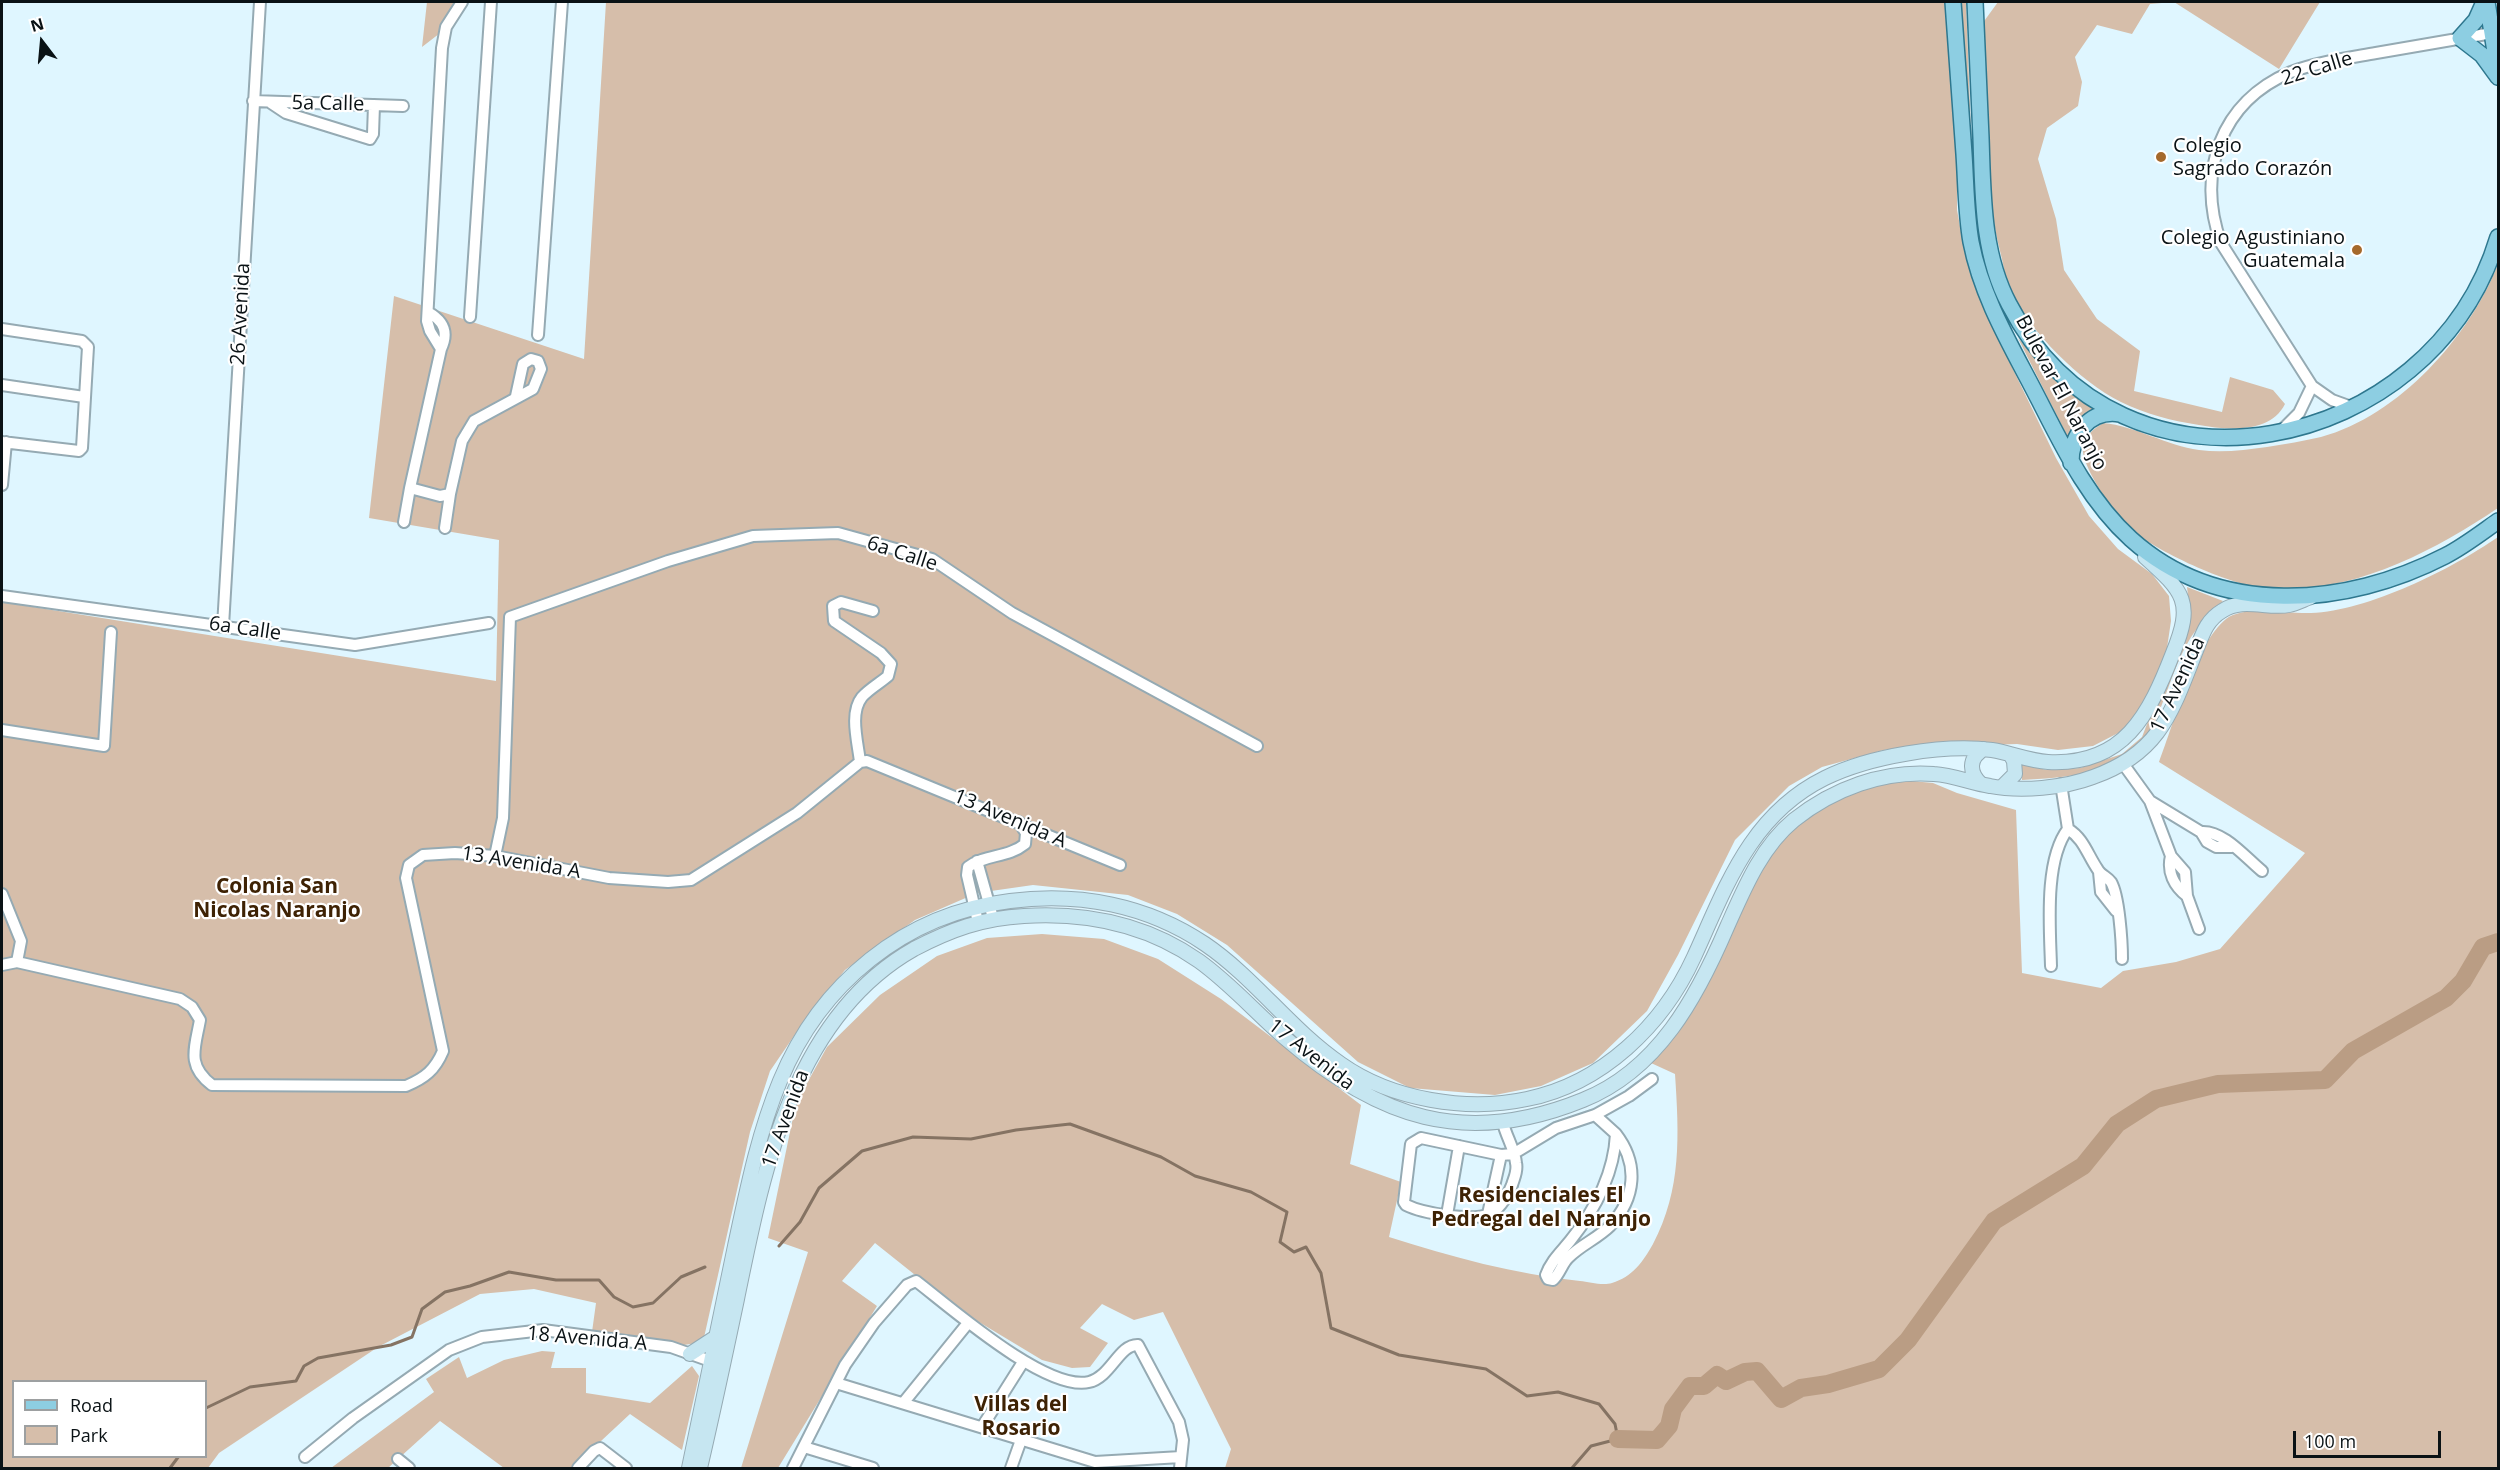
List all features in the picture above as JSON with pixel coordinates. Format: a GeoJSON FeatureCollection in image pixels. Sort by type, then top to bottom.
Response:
{"type":"FeatureCollection","features":[{"type":"Feature","properties":{"kind":"main road","name":"Bulevar El Naranjo"},"geometry":{"type":"LineString","coordinates":[[1953,2],[1971,241],[1986,298],[2071,464],[2091,493],[2131,539],[2178,573],[2225,590],[2244,594],[2311,597],[2381,582],[2414,570],[2447,555],[2499,521]]}},
{"type":"Feature","properties":{"kind":"main road","name":"Bulevar El Naranjo"},"geometry":{"type":"LineString","coordinates":[[1975,2],[1984,209],[1995,273],[2019,322],[2044,357],[2078,388],[2102,405],[2123,415],[2171,432],[2216,439],[2258,437],[2278,433],[2321,423],[2355,408],[2391,387],[2438,345],[2482,281],[2499,237]]}},
{"type":"Feature","properties":{"kind":"main road"},"geometry":{"type":"LineString","coordinates":[[2486,2],[2495,33],[2499,70]]}},
{"type":"Feature","properties":{"kind":"main road"},"geometry":{"type":"LineString","coordinates":[[2486,2],[2476,20],[2460,38],[2482,55],[2499,77]]}},
{"type":"Feature","properties":{"kind":"main road"},"geometry":{"type":"LineString","coordinates":[[2071,464],[2071,449],[2076,435],[2085,424],[2104,415],[2123,415]]}},
{"type":"Feature","properties":{"kind":"main road","name":"17 Avenida"},"geometry":{"type":"LineString","coordinates":[[700,1468],[717,1363],[716,1337],[752,1164],[780,1079],[806,1031],[841,984],[885,948],[919,927],[982,905],[1056,897],[1132,909],[1181,930],[1229,962],[1321,1049],[1344,1067],[1368,1080],[1396,1092],[1431,1100],[1462,1103],[1525,1100],[1583,1078],[1606,1065],[1645,1032],[1659,1015],[1692,962],[1710,917],[1743,852],[1779,811],[1824,778],[1886,758],[1958,749],[1984,749],[2049,762],[2088,758],[2127,738],[2141,722],[2156,697],[2183,629],[2183,602],[2176,586],[2139,552],[2131,539]]}},
{"type":"Feature","properties":{"kind":"main road","name":"17 Avenida"},"geometry":{"type":"LineString","coordinates":[[689,1468],[768,1164],[784,1115],[807,1062],[841,1014],[873,976],[894,961],[942,934],[993,918],[1077,916],[1115,921],[1142,930],[1163,940],[1212,971],[1330,1075],[1373,1101],[1428,1118],[1463,1123],[1503,1123],[1555,1109],[1604,1090],[1660,1044],[1699,988],[1742,893],[1762,857],[1776,837],[1809,810],[1836,794],[1884,776],[1935,774],[2002,788],[2087,780],[2124,765],[2152,742],[2166,719],[2205,627],[2216,614],[2231,605],[2292,605],[2311,597]]}},
{"type":"Feature","properties":{"kind":"main road"},"geometry":{"type":"LineString","coordinates":[[1982,784],[1974,776],[1972,764],[1977,753],[1984,749]]}},
{"type":"Feature","properties":{"kind":"main road"},"geometry":{"type":"LineString","coordinates":[[2002,788],[2015,774],[2014,761],[2010,754]]}},
{"type":"Feature","properties":{"kind":"main road"},"geometry":{"type":"LineString","coordinates":[[690,1354],[716,1337]]}},
{"type":"Feature","properties":{"kind":"street","name":"26 Avenida"},"geometry":{"type":"LineString","coordinates":[[223,626],[260,2]]}},
{"type":"Feature","properties":{"kind":"street"},"geometry":{"type":"LineString","coordinates":[[404,522],[441,349],[446,339],[446,331],[442,322],[428,312],[442,48],[446,27],[462,2]]}},
{"type":"Feature","properties":{"kind":"street"},"geometry":{"type":"LineString","coordinates":[[470,317],[491,2]]}},
{"type":"Feature","properties":{"kind":"street"},"geometry":{"type":"LineString","coordinates":[[538,335],[562,2]]}},
{"type":"Feature","properties":{"kind":"street","name":"22 Calle"},"geometry":{"type":"LineString","coordinates":[[2355,408],[2332,400],[2312,386],[2221,243],[2212,218],[2210,199],[2211,173],[2220,142],[2232,119],[2250,99],[2291,72],[2329,62],[2495,33]]}},
{"type":"Feature","properties":{"kind":"street","name":"5a Calle"},"geometry":{"type":"LineString","coordinates":[[253,101],[403,106]]}},
{"type":"Feature","properties":{"kind":"street"},"geometry":{"type":"LineString","coordinates":[[271,103],[286,113],[370,139],[373,134],[374,105]]}},
{"type":"Feature","properties":{"kind":"street"},"geometry":{"type":"LineString","coordinates":[[2,329],[87,343],[82,448],[79,452],[4,442],[2,485]]}},
{"type":"Feature","properties":{"kind":"street"},"geometry":{"type":"LineString","coordinates":[[2,385],[84,397]]}},
{"type":"Feature","properties":{"kind":"street"},"geometry":{"type":"LineString","coordinates":[[2278,433],[2299,413],[2312,386]]}},
{"type":"Feature","properties":{"kind":"street"},"geometry":{"type":"LineString","coordinates":[[445,528],[462,441],[474,421],[516,396]]}},
{"type":"Feature","properties":{"kind":"street"},"geometry":{"type":"LineString","coordinates":[[410,488],[440,496],[450,494]]}},
{"type":"Feature","properties":{"kind":"street","name":"6a Calle"},"geometry":{"type":"LineString","coordinates":[[495,856],[503,818],[508,621],[513,615],[668,561],[753,536],[838,533],[933,559],[1012,613],[1257,746]]}},
{"type":"Feature","properties":{"kind":"street","name":"6a Calle"},"geometry":{"type":"LineString","coordinates":[[2,596],[355,645],[489,623]]}},
{"type":"Feature","properties":{"kind":"street"},"geometry":{"type":"LineString","coordinates":[[860,762],[855,717],[856,705],[863,695],[888,676],[891,664],[881,653],[834,621],[832,611],[833,606],[841,602],[873,612]]}},
{"type":"Feature","properties":{"kind":"street"},"geometry":{"type":"LineString","coordinates":[[2,730],[104,746],[111,632]]}},
{"type":"Feature","properties":{"kind":"street","name":"13 Avenida A"},"geometry":{"type":"LineString","coordinates":[[2,965],[16,962],[180,999],[192,1007],[200,1020],[193,1056],[198,1074],[212,1085],[406,1086],[421,1080],[436,1067],[443,1051],[406,879],[409,865],[423,855],[455,853],[495,856],[609,878],[668,882],[691,879],[797,813],[860,762],[878,763],[1120,866]]}},
{"type":"Feature","properties":{"kind":"street"},"geometry":{"type":"LineString","coordinates":[[2124,765],[2150,801],[2171,856],[2169,867],[2179,890],[2187,896],[2199,929]]}},
{"type":"Feature","properties":{"kind":"street"},"geometry":{"type":"LineString","coordinates":[[2051,966],[2050,922],[2053,876],[2061,838],[2068,829],[2061,784]]}},
{"type":"Feature","properties":{"kind":"street"},"geometry":{"type":"LineString","coordinates":[[2150,801],[2201,832],[2216,833],[2227,838],[2232,847],[2262,871]]}},
{"type":"Feature","properties":{"kind":"street"},"geometry":{"type":"LineString","coordinates":[[978,922],[982,905],[977,861],[1015,852],[1025,844],[1026,833],[1019,822]]}},
{"type":"Feature","properties":{"kind":"street"},"geometry":{"type":"LineString","coordinates":[[2068,829],[2079,836],[2099,872],[2101,892],[2116,911],[2121,925],[2122,959]]}},
{"type":"Feature","properties":{"kind":"street"},"geometry":{"type":"LineString","coordinates":[[2,894],[21,941],[16,962]]}},
{"type":"Feature","properties":{"kind":"street"},"geometry":{"type":"LineString","coordinates":[[982,905],[993,918]]}},
{"type":"Feature","properties":{"kind":"street"},"geometry":{"type":"LineString","coordinates":[[1503,1123],[1513,1154],[1516,1162],[1516,1174],[1510,1190],[1497,1210],[1481,1217],[1447,1215],[1409,1207],[1404,1202],[1411,1144],[1420,1138],[1501,1155],[1513,1154],[1556,1128],[1595,1115],[1629,1096],[1652,1078]]}},
{"type":"Feature","properties":{"kind":"street"},"geometry":{"type":"LineString","coordinates":[[1595,1115],[1616,1134],[1631,1160],[1633,1184],[1625,1204],[1610,1226],[1568,1257],[1557,1277],[1553,1280],[1548,1279],[1546,1275],[1549,1267],[1571,1240],[1611,1171],[1616,1134]]}},
{"type":"Feature","properties":{"kind":"street"},"geometry":{"type":"LineString","coordinates":[[1447,1215],[1459,1146]]}},
{"type":"Feature","properties":{"kind":"street"},"geometry":{"type":"LineString","coordinates":[[1488,1214],[1501,1155]]}},
{"type":"Feature","properties":{"kind":"street"},"geometry":{"type":"LineString","coordinates":[[793,1468],[845,1365],[874,1323],[913,1281],[1023,1362],[1066,1380],[1087,1383],[1102,1378],[1127,1348],[1138,1345],[1179,1422],[1182,1440],[1180,1468]]}},
{"type":"Feature","properties":{"kind":"street"},"geometry":{"type":"LineString","coordinates":[[904,1402],[968,1323]]}},
{"type":"Feature","properties":{"kind":"street","name":"18 Avenida A"},"geometry":{"type":"LineString","coordinates":[[305,1457],[353,1418],[449,1350],[482,1337],[543,1330],[671,1347],[717,1363]]}},
{"type":"Feature","properties":{"kind":"street"},"geometry":{"type":"LineString","coordinates":[[982,1428],[1023,1362]]}},
{"type":"Feature","properties":{"kind":"street"},"geometry":{"type":"LineString","coordinates":[[836,1383],[1095,1462],[1181,1457]]}},
{"type":"Feature","properties":{"kind":"street"},"geometry":{"type":"LineString","coordinates":[[1011,1468],[1021,1440]]}},
{"type":"Feature","properties":{"kind":"street"},"geometry":{"type":"LineString","coordinates":[[804,1447],[873,1468]]}},
{"type":"Feature","properties":{"kind":"street"},"geometry":{"type":"LineString","coordinates":[[578,1468],[594,1451],[600,1448],[626,1468]]}},
{"type":"Feature","properties":{"kind":"street"},"geometry":{"type":"LineString","coordinates":[[398,1459],[409,1468]]}},
{"type":"Feature","properties":{"kind":"green space"},"geometry":{"type":"Polygon","coordinates":[[[427,2],[460,2],[444,30],[422,47],[427,2]]]}},
{"type":"Feature","properties":{"kind":"green space"},"geometry":{"type":"Polygon","coordinates":[[[606,2],[1945,2],[1957,147],[1957,210],[1965,253],[2008,359],[2056,458],[2089,516],[2118,549],[2152,574],[2169,596],[2171,621],[2164,668],[2152,703],[2124,730],[2093,746],[2058,750],[2017,744],[1955,746],[1929,743],[1884,750],[1822,767],[1789,786],[1735,840],[1678,955],[1647,1011],[1593,1063],[1541,1086],[1495,1095],[1410,1088],[1358,1062],[1227,945],[1177,914],[1128,895],[1033,885],[977,893],[915,920],[845,970],[809,1014],[770,1071],[750,1132],[703,1342],[684,1345],[592,1332],[596,1303],[534,1289],[480,1294],[378,1347],[219,1453],[208,1468],[2,1468],[2,602],[496,681],[499,540],[369,518],[394,296],[584,359],[606,2]]]}},
{"type":"Feature","properties":{"kind":"green space"},"geometry":{"type":"Polygon","coordinates":[[[1960,2],[1966,2],[1971,132],[1961,19],[1960,2]]]}},
{"type":"Feature","properties":{"kind":"green space"},"geometry":{"type":"Polygon","coordinates":[[[1998,2],[2174,2],[2150,4],[2132,34],[2097,25],[2075,57],[2082,82],[2078,106],[2047,128],[2038,159],[2056,219],[2064,270],[2097,319],[2140,351],[2134,391],[2222,412],[2230,377],[2273,390],[2285,404],[2269,421],[2247,428],[2222,428],[2169,419],[2121,402],[2089,382],[2073,368],[2043,339],[2019,307],[2006,278],[1995,227],[1986,141],[1982,24],[1998,2]]]}},
{"type":"Feature","properties":{"kind":"green space"},"geometry":{"type":"Polygon","coordinates":[[[2174,2],[2320,2],[2279,69],[2174,2]]]}},
{"type":"Feature","properties":{"kind":"green space"},"geometry":{"type":"Polygon","coordinates":[[[2498,264],[2498,508],[2443,541],[2384,569],[2353,579],[2322,586],[2290,589],[2257,587],[2207,572],[2152,544],[2126,525],[2098,488],[2083,455],[2083,447],[2093,430],[2103,423],[2127,428],[2187,448],[2233,451],[2321,437],[2350,426],[2378,411],[2428,370],[2450,345],[2486,291],[2498,264]]]}},
{"type":"Feature","properties":{"kind":"green space"},"geometry":{"type":"Polygon","coordinates":[[[2018,338],[2054,378],[2095,409],[2084,416],[2068,438],[2018,338]]]}},
{"type":"Feature","properties":{"kind":"green space"},"geometry":{"type":"Polygon","coordinates":[[[2498,537],[2498,1468],[1225,1468],[1231,1449],[1163,1312],[1134,1320],[1102,1304],[1080,1328],[1108,1343],[1090,1367],[1072,1368],[1042,1360],[959,1310],[875,1243],[842,1281],[877,1306],[778,1468],[741,1468],[808,1252],[768,1238],[796,1103],[827,1047],[880,995],[937,956],[987,938],[1042,934],[1104,939],[1158,959],[1221,999],[1361,1105],[1350,1164],[1401,1182],[1389,1237],[1507,1269],[1596,1284],[1612,1283],[1631,1273],[1649,1251],[1662,1223],[1674,1182],[1677,1140],[1675,1074],[1651,1063],[1684,1024],[1768,853],[1809,814],[1851,791],[1901,780],[1933,783],[1957,793],[2016,810],[2022,973],[2101,988],[2123,971],[2176,962],[2220,949],[2305,853],[2159,762],[2187,685],[2215,630],[2226,619],[2244,612],[2311,613],[2358,605],[2383,597],[2434,575],[2498,537]]]}},
{"type":"Feature","properties":{"kind":"green space"},"geometry":{"type":"Polygon","coordinates":[[[2187,587],[2223,601],[2199,625],[2191,637],[2153,729],[2146,740],[2135,751],[2105,767],[2054,778],[2022,780],[2021,764],[2047,770],[2080,768],[2122,754],[2142,737],[2190,612],[2187,587]]]}},
{"type":"Feature","properties":{"kind":"green space"},"geometry":{"type":"Polygon","coordinates":[[[542,1351],[555,1352],[551,1368],[586,1368],[586,1393],[650,1403],[692,1366],[699,1376],[682,1450],[630,1414],[572,1468],[504,1468],[440,1421],[388,1468],[331,1468],[434,1392],[426,1379],[459,1357],[467,1378],[504,1360],[542,1351]]]}},
{"type":"Feature","properties":{"kind":"waterway"},"geometry":{"type":"LineString","coordinates":[[1618,1439],[1657,1440],[1669,1426],[1673,1409],[1690,1386],[1704,1386],[1717,1375],[1726,1381],[1745,1372],[1757,1371],[1781,1399],[1801,1388],[1828,1384],[1879,1369],[1908,1340],[1994,1221],[2083,1166],[2117,1124],[2156,1099],[2218,1084],[2325,1080],[2353,1051],[2446,998],[2463,981],[2483,947],[2498,942]]}},
{"type":"Feature","properties":{"kind":"waterway"},"geometry":{"type":"LineString","coordinates":[[779,1246],[800,1222],[819,1188],[862,1151],[913,1137],[971,1139],[1016,1130],[1070,1124],[1161,1157],[1195,1176],[1251,1192],[1287,1212],[1280,1242],[1294,1252],[1306,1247],[1321,1273],[1331,1328],[1399,1355],[1486,1369],[1527,1396],[1558,1392],[1599,1404],[1615,1424],[1618,1439],[1591,1446],[1572,1468]]}},
{"type":"Feature","properties":{"kind":"waterway"},"geometry":{"type":"LineString","coordinates":[[207,1408],[250,1387],[296,1381],[304,1366],[318,1358],[391,1345],[412,1337],[422,1309],[445,1292],[509,1272],[556,1280],[599,1280],[614,1297],[633,1307],[653,1303],[681,1277],[705,1267]]}},
{"type":"Feature","properties":{"kind":"waterway"},"geometry":{"type":"LineString","coordinates":[[170,1468],[178,1458]]}},
{"type":"Feature","properties":{"kind":"place","name":"Colegio Sagrado Corazón"},"geometry":{"type":"Point","coordinates":[2161,157]}},
{"type":"Feature","properties":{"kind":"place","name":"Colegio Agustiniano Guatemala"},"geometry":{"type":"Point","coordinates":[2357,250]}},
{"type":"Feature","properties":{"kind":"district","name":"Colonia San Nicolas Naranjo"},"geometry":{"type":"Point","coordinates":[277,899]}},
{"type":"Feature","properties":{"kind":"district","name":"Residenciales El Pedregal del Naranjo"},"geometry":{"type":"Point","coordinates":[1541,1208]}},
{"type":"Feature","properties":{"kind":"district","name":"Villas del Rosario"},"geometry":{"type":"Point","coordinates":[1021,1417]}}]}
